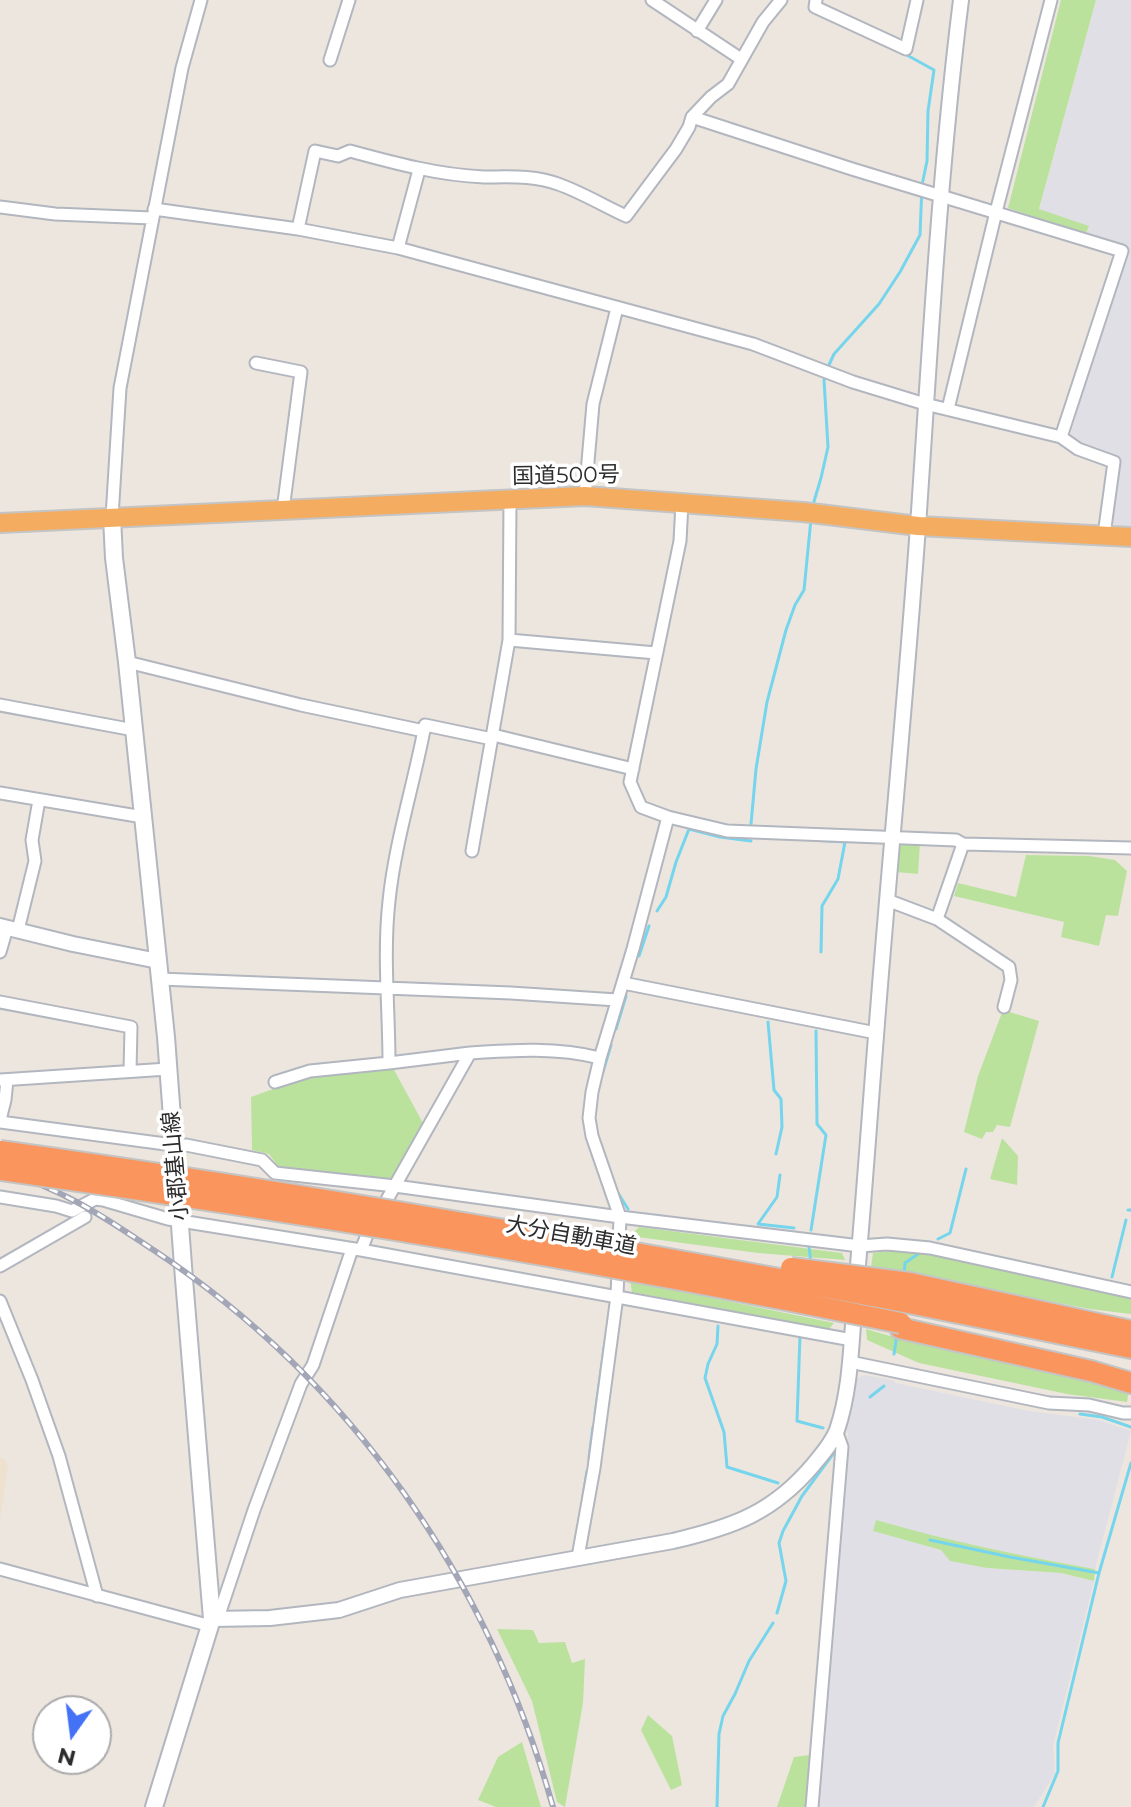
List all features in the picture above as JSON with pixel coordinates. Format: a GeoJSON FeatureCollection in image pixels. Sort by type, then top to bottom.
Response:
{"type":"FeatureCollection","features":[{"type":"Feature","properties":{"kind":"highway","name":"国道500号"},"geometry":{"type":"LineString","coordinates":[[0,523],[585,496],[803,512],[918,526],[1131,537]]}},
{"type":"Feature","properties":{"kind":"highway","name":"大分自動車道"},"geometry":{"type":"LineString","coordinates":[[0,1151],[907,1292]]}},
{"type":"Feature","properties":{"kind":"highway","name":"大分自動車道"},"geometry":{"type":"LineString","coordinates":[[0,1170],[239,1205],[613,1267],[1131,1369]]}},
{"type":"Feature","properties":{"kind":"highway"},"geometry":{"type":"LineString","coordinates":[[907,1292],[1131,1328]]}},
{"type":"Feature","properties":{"kind":"highway"},"geometry":{"type":"LineString","coordinates":[[907,1292],[1131,1348]]}},
{"type":"Feature","properties":{"kind":"highway"},"geometry":{"type":"LineString","coordinates":[[901,1325],[1131,1383]]}},
{"type":"Feature","properties":{"kind":"main road","name":"小郡基山線"},"geometry":{"type":"LineString","coordinates":[[112,517],[160,979],[214,1621],[154,1807]]}},
{"type":"Feature","properties":{"kind":"street"},"geometry":{"type":"LineString","coordinates":[[112,517],[120,388],[182,68],[201,0]]}},
{"type":"Feature","properties":{"kind":"street"},"geometry":{"type":"LineString","coordinates":[[330,60],[349,0]]}},
{"type":"Feature","properties":{"kind":"street"},"geometry":{"type":"LineString","coordinates":[[652,0],[741,59]]}},
{"type":"Feature","properties":{"kind":"street"},"geometry":{"type":"LineString","coordinates":[[697,31],[716,0]]}},
{"type":"Feature","properties":{"kind":"street"},"geometry":{"type":"LineString","coordinates":[[298,229],[315,151],[338,156],[350,151],[419,170],[483,177],[507,175],[558,184],[626,216],[676,149],[692,117],[728,84],[763,22],[781,0]]}},
{"type":"Feature","properties":{"kind":"street"},"geometry":{"type":"LineString","coordinates":[[816,0],[815,7],[906,49],[917,0]]}},
{"type":"Feature","properties":{"kind":"street"},"geometry":{"type":"LineString","coordinates":[[0,1569],[97,1596],[214,1621],[339,1610],[400,1590],[714,1531],[747,1518],[792,1488],[828,1448],[836,1430],[849,1377],[918,526],[941,195],[961,0]]}},
{"type":"Feature","properties":{"kind":"street"},"geometry":{"type":"LineString","coordinates":[[948,409],[1051,0]]}},
{"type":"Feature","properties":{"kind":"street"},"geometry":{"type":"LineString","coordinates":[[692,117],[1122,251],[1061,437]]}},
{"type":"Feature","properties":{"kind":"street"},"geometry":{"type":"LineString","coordinates":[[398,248],[419,170]]}},
{"type":"Feature","properties":{"kind":"street"},"geometry":{"type":"LineString","coordinates":[[0,207],[55,214],[153,214],[298,229],[398,248],[753,344],[853,382],[925,404],[1061,437],[1078,449],[1114,462],[1104,535]]}},
{"type":"Feature","properties":{"kind":"street"},"geometry":{"type":"LineString","coordinates":[[585,496],[593,404],[617,308]]}},
{"type":"Feature","properties":{"kind":"street"},"geometry":{"type":"LineString","coordinates":[[256,363],[301,372],[283,510]]}},
{"type":"Feature","properties":{"kind":"street"},"geometry":{"type":"LineString","coordinates":[[472,851],[509,640],[510,500]]}},
{"type":"Feature","properties":{"kind":"street"},"geometry":{"type":"LineString","coordinates":[[682,503],[680,541],[630,782],[641,807],[727,831],[956,840],[963,844],[1131,848]]}},
{"type":"Feature","properties":{"kind":"street"},"geometry":{"type":"LineString","coordinates":[[509,640],[656,653]]}},
{"type":"Feature","properties":{"kind":"street"},"geometry":{"type":"LineString","coordinates":[[127,662],[301,705],[424,731]]}},
{"type":"Feature","properties":{"kind":"street"},"geometry":{"type":"LineString","coordinates":[[0,705],[134,730]]}},
{"type":"Feature","properties":{"kind":"street"},"geometry":{"type":"LineString","coordinates":[[389,1063],[389,901],[425,725],[633,769]]}},
{"type":"Feature","properties":{"kind":"street"},"geometry":{"type":"LineString","coordinates":[[0,793],[143,817]]}},
{"type":"Feature","properties":{"kind":"street"},"geometry":{"type":"LineString","coordinates":[[0,952],[35,861],[32,840],[39,800]]}},
{"type":"Feature","properties":{"kind":"street"},"geometry":{"type":"LineString","coordinates":[[578,1557],[594,1468],[617,1296],[620,1217],[590,1127],[592,1092],[668,817]]}},
{"type":"Feature","properties":{"kind":"street"},"geometry":{"type":"LineString","coordinates":[[937,919],[963,844]]}},
{"type":"Feature","properties":{"kind":"street"},"geometry":{"type":"LineString","coordinates":[[887,900],[937,919],[1009,967],[1011,980],[1004,1007]]}},
{"type":"Feature","properties":{"kind":"street"},"geometry":{"type":"LineString","coordinates":[[8,928],[158,961]]}},
{"type":"Feature","properties":{"kind":"street"},"geometry":{"type":"LineString","coordinates":[[160,979],[617,1000]]}},
{"type":"Feature","properties":{"kind":"street"},"geometry":{"type":"LineString","coordinates":[[623,983],[876,1033]]}},
{"type":"Feature","properties":{"kind":"street"},"geometry":{"type":"LineString","coordinates":[[0,1002],[131,1027],[130,1071]]}},
{"type":"Feature","properties":{"kind":"street"},"geometry":{"type":"LineString","coordinates":[[275,1082],[310,1071],[470,1053],[530,1049],[600,1058]]}},
{"type":"Feature","properties":{"kind":"street"},"geometry":{"type":"LineString","coordinates":[[214,1621],[301,1384],[313,1365],[357,1250],[470,1053]]}},
{"type":"Feature","properties":{"kind":"street"},"geometry":{"type":"LineString","coordinates":[[168,1069],[3,1080],[5,1100],[0,1121],[186,1145],[262,1160],[275,1173],[860,1246],[887,1244],[930,1248],[1131,1292]]}},
{"type":"Feature","properties":{"kind":"street"},"geometry":{"type":"LineString","coordinates":[[0,1197],[72,1211],[95,1199],[103,1200],[168,1219],[852,1340]]}},
{"type":"Feature","properties":{"kind":"street"},"geometry":{"type":"LineString","coordinates":[[0,1266],[85,1217]]}},
{"type":"Feature","properties":{"kind":"street"},"geometry":{"type":"LineString","coordinates":[[0,1301],[59,1456],[97,1596]]}},
{"type":"Feature","properties":{"kind":"street"},"geometry":{"type":"LineString","coordinates":[[850,1362],[1049,1403],[1089,1405],[1131,1413]]}},
{"type":"Feature","properties":{"kind":"street"},"geometry":{"type":"LineString","coordinates":[[812,1807],[842,1447],[836,1430]]}},
{"type":"Feature","properties":{"kind":"shaded area"},"geometry":{"type":"Polygon","coordinates":[[[1096,0],[1131,0],[1131,527],[1118,527],[1112,522],[1121,458],[1093,450],[1070,437],[1127,246],[1086,234],[1089,227],[1039,210],[1096,0]]]}},
{"type":"Feature","properties":{"kind":"shaded area"},"geometry":{"type":"Polygon","coordinates":[[[864,1375],[1029,1411],[1099,1420],[1131,1431],[1095,1569],[930,1536],[876,1521],[874,1531],[941,1550],[987,1568],[1061,1573],[1094,1581],[1053,1746],[1055,1774],[1034,1807],[818,1807],[842,1527],[848,1434],[845,1426],[856,1379],[864,1375]]]}},
{"type":"Feature","properties":{"kind":"shaded area"},"geometry":{"type":"Polygon","coordinates":[[[0,1457],[8,1466],[0,1519],[0,1457]]]}},
{"type":"Feature","properties":{"kind":"green space"},"geometry":{"type":"Polygon","coordinates":[[[1061,0],[1096,0],[1039,209],[1089,226],[1086,234],[1008,208],[1061,0]]]}},
{"type":"Feature","properties":{"kind":"green space"},"geometry":{"type":"Polygon","coordinates":[[[905,841],[920,843],[918,874],[896,872],[898,846],[905,841]]]}},
{"type":"Feature","properties":{"kind":"green space"},"geometry":{"type":"Polygon","coordinates":[[[1026,855],[1089,856],[1115,860],[1127,871],[1118,916],[1106,915],[1099,946],[1061,937],[1064,922],[954,896],[958,883],[1016,897],[1026,855]]]}},
{"type":"Feature","properties":{"kind":"green space"},"geometry":{"type":"Polygon","coordinates":[[[1003,1010],[1039,1021],[1010,1127],[997,1125],[982,1139],[964,1132],[978,1076],[1003,1010]]]}},
{"type":"Feature","properties":{"kind":"green space"},"geometry":{"type":"Polygon","coordinates":[[[393,1068],[424,1125],[393,1179],[278,1166],[269,1154],[252,1150],[251,1097],[320,1075],[393,1068]]]}},
{"type":"Feature","properties":{"kind":"green space"},"geometry":{"type":"Polygon","coordinates":[[[1002,1138],[1018,1156],[1017,1185],[990,1179],[1002,1138]]]}},
{"type":"Feature","properties":{"kind":"green space"},"geometry":{"type":"Polygon","coordinates":[[[639,1227],[842,1253],[845,1260],[758,1253],[630,1236],[639,1227]]]}},
{"type":"Feature","properties":{"kind":"green space"},"geometry":{"type":"Polygon","coordinates":[[[898,1250],[1131,1296],[1131,1314],[871,1267],[873,1253],[898,1250]]]}},
{"type":"Feature","properties":{"kind":"green space"},"geometry":{"type":"Polygon","coordinates":[[[630,1281],[834,1323],[829,1329],[632,1292],[630,1281]]]}},
{"type":"Feature","properties":{"kind":"green space"},"geometry":{"type":"Polygon","coordinates":[[[866,1329],[1129,1389],[1127,1402],[1067,1394],[919,1363],[867,1340],[866,1329]]]}},
{"type":"Feature","properties":{"kind":"green space"},"geometry":{"type":"Polygon","coordinates":[[[876,1520],[985,1548],[1095,1569],[1094,1581],[1061,1573],[987,1568],[950,1561],[941,1550],[873,1531],[876,1520]]]}},
{"type":"Feature","properties":{"kind":"green space"},"geometry":{"type":"Polygon","coordinates":[[[497,1629],[533,1630],[539,1643],[565,1642],[572,1663],[585,1659],[583,1703],[565,1807],[557,1802],[532,1701],[497,1629]]]}},
{"type":"Feature","properties":{"kind":"green space"},"geometry":{"type":"Polygon","coordinates":[[[648,1715],[672,1736],[682,1785],[671,1790],[641,1730],[648,1715]]]}},
{"type":"Feature","properties":{"kind":"green space"},"geometry":{"type":"Polygon","coordinates":[[[522,1742],[541,1807],[496,1807],[478,1800],[498,1757],[522,1742]]]}},
{"type":"Feature","properties":{"kind":"green space"},"geometry":{"type":"Polygon","coordinates":[[[810,1755],[805,1807],[777,1807],[794,1757],[810,1755]]]}},
{"type":"Feature","properties":{"kind":"waterway"},"geometry":{"type":"LineString","coordinates":[[812,508],[828,447],[824,380],[828,367],[834,354],[879,304],[920,235],[928,111],[934,70],[905,54]]}},
{"type":"Feature","properties":{"kind":"waterway"},"geometry":{"type":"LineString","coordinates":[[751,824],[767,702],[786,630],[804,590],[811,519]]}},
{"type":"Feature","properties":{"kind":"waterway"},"geometry":{"type":"LineString","coordinates":[[657,911],[666,897],[689,829],[751,841]]}},
{"type":"Feature","properties":{"kind":"waterway"},"geometry":{"type":"LineString","coordinates":[[812,840],[845,842],[838,879],[822,906],[821,952]]}},
{"type":"Feature","properties":{"kind":"waterway"},"geometry":{"type":"LineString","coordinates":[[639,956],[649,926]]}},
{"type":"Feature","properties":{"kind":"waterway"},"geometry":{"type":"LineString","coordinates":[[616,1029],[626,996]]}},
{"type":"Feature","properties":{"kind":"waterway"},"geometry":{"type":"LineString","coordinates":[[768,1022],[774,1090],[781,1099],[782,1127],[776,1154]]}},
{"type":"Feature","properties":{"kind":"waterway"},"geometry":{"type":"LineString","coordinates":[[811,1230],[826,1135],[817,1124],[816,1031]]}},
{"type":"Feature","properties":{"kind":"waterway"},"geometry":{"type":"LineString","coordinates":[[602,1075],[611,1045]]}},
{"type":"Feature","properties":{"kind":"waterway"},"geometry":{"type":"LineString","coordinates":[[938,1239],[950,1233],[966,1169]]}},
{"type":"Feature","properties":{"kind":"waterway"},"geometry":{"type":"LineString","coordinates":[[780,1175],[777,1197],[758,1224],[794,1228]]}},
{"type":"Feature","properties":{"kind":"waterway"},"geometry":{"type":"LineString","coordinates":[[618,1193],[628,1209]]}},
{"type":"Feature","properties":{"kind":"waterway"},"geometry":{"type":"LineString","coordinates":[[1112,1277],[1126,1220]]}},
{"type":"Feature","properties":{"kind":"waterway"},"geometry":{"type":"LineString","coordinates":[[809,1247],[811,1264]]}},
{"type":"Feature","properties":{"kind":"waterway"},"geometry":{"type":"LineString","coordinates":[[904,1274],[905,1263],[918,1254]]}},
{"type":"Feature","properties":{"kind":"waterway"},"geometry":{"type":"LineString","coordinates":[[718,1326],[717,1344],[705,1378],[724,1432],[727,1467],[778,1483]]}},
{"type":"Feature","properties":{"kind":"waterway"},"geometry":{"type":"LineString","coordinates":[[894,1354],[897,1334]]}},
{"type":"Feature","properties":{"kind":"waterway"},"geometry":{"type":"LineString","coordinates":[[800,1336],[797,1421],[823,1428]]}},
{"type":"Feature","properties":{"kind":"waterway"},"geometry":{"type":"LineString","coordinates":[[595,1414],[605,1341]]}},
{"type":"Feature","properties":{"kind":"waterway"},"geometry":{"type":"LineString","coordinates":[[870,1397],[884,1386]]}},
{"type":"Feature","properties":{"kind":"waterway"},"geometry":{"type":"LineString","coordinates":[[1080,1414],[1102,1417],[1131,1427]]}},
{"type":"Feature","properties":{"kind":"waterway"},"geometry":{"type":"LineString","coordinates":[[589,1458],[593,1427]]}},
{"type":"Feature","properties":{"kind":"waterway"},"geometry":{"type":"LineString","coordinates":[[777,1613],[786,1581],[779,1543],[783,1531],[802,1496],[833,1454]]}},
{"type":"Feature","properties":{"kind":"waterway"},"geometry":{"type":"LineString","coordinates":[[1043,1807],[1058,1771],[1058,1743],[1099,1573],[1131,1463]]}},
{"type":"Feature","properties":{"kind":"waterway"},"geometry":{"type":"LineString","coordinates":[[583,1496],[587,1471]]}},
{"type":"Feature","properties":{"kind":"waterway"},"geometry":{"type":"LineString","coordinates":[[930,1540],[1099,1573]]}},
{"type":"Feature","properties":{"kind":"waterway"},"geometry":{"type":"LineString","coordinates":[[717,1807],[719,1734],[723,1716],[749,1661],[773,1623]]}},
{"type":"Feature","properties":{"kind":"railway"},"geometry":{"type":"LineString","coordinates":[[0,1167],[101,1216],[226,1303],[291,1361],[351,1425],[404,1493],[451,1566],[492,1643],[526,1723],[553,1807]]}}]}
